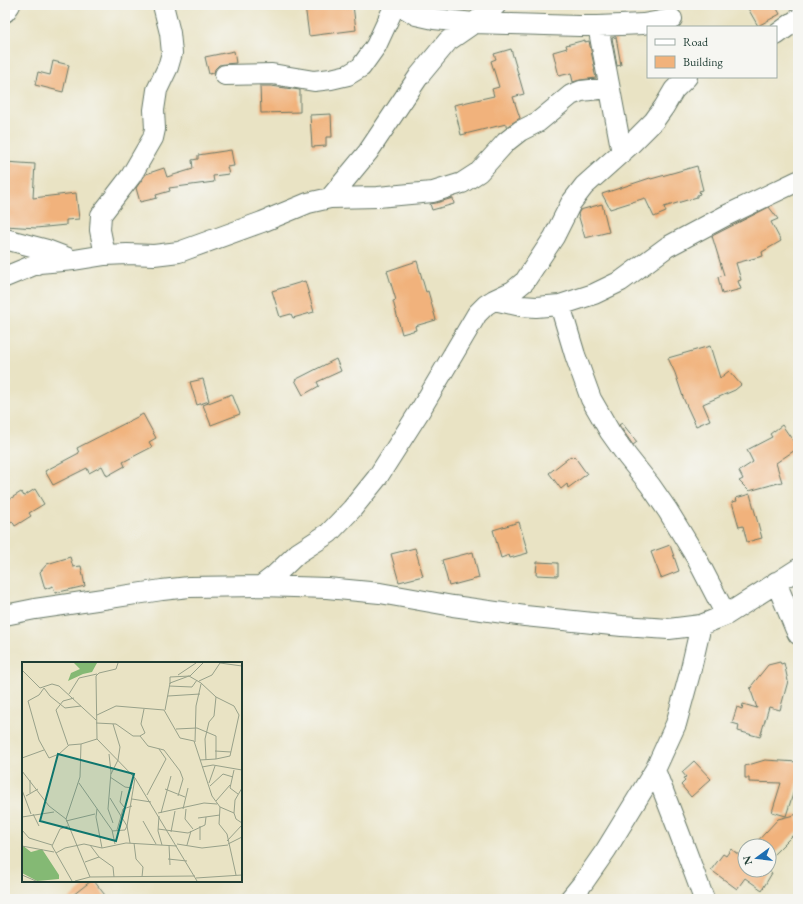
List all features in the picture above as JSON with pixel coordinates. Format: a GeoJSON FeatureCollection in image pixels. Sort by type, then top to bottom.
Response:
{"type":"FeatureCollection","features":[{"type":"Feature","properties":{"kind":"street"},"geometry":{"type":"LineString","coordinates":[[5,12],[10,5]]}},
{"type":"Feature","properties":{"kind":"street"},"geometry":{"type":"LineString","coordinates":[[105,255],[100,230],[101,215],[131,176],[153,138],[155,128],[154,110],[157,90],[168,68],[172,53],[170,33],[163,5]]}},
{"type":"Feature","properties":{"kind":"street"},"geometry":{"type":"LineString","coordinates":[[225,75],[272,74],[314,81],[348,75],[361,67],[376,46],[395,5]]}},
{"type":"Feature","properties":{"kind":"street"},"geometry":{"type":"LineString","coordinates":[[400,5],[416,15],[474,23],[598,26],[643,24],[672,17]]}},
{"type":"Feature","properties":{"kind":"street"},"geometry":{"type":"LineString","coordinates":[[330,198],[368,152],[419,76],[448,42],[496,5]]}},
{"type":"Feature","properties":{"kind":"street"},"geometry":{"type":"LineString","coordinates":[[777,35],[798,19]]}},
{"type":"Feature","properties":{"kind":"street"},"geometry":{"type":"LineString","coordinates":[[598,26],[622,153]]}},
{"type":"Feature","properties":{"kind":"street"},"geometry":{"type":"LineString","coordinates":[[261,586],[298,553],[329,533],[352,509],[377,478],[397,447],[477,314],[486,305],[513,291],[525,281],[554,237],[571,202],[584,186],[622,153],[654,120],[674,90],[686,78]]}},
{"type":"Feature","properties":{"kind":"street"},"geometry":{"type":"LineString","coordinates":[[5,277],[39,264],[105,255],[154,255],[179,252],[262,222],[308,203],[330,198],[378,197],[433,192],[462,184],[479,172],[506,142],[520,131],[538,122],[571,95],[581,91],[609,88]]}},
{"type":"Feature","properties":{"kind":"street"},"geometry":{"type":"LineString","coordinates":[[494,300],[521,306],[536,307],[560,305],[594,294],[622,281],[667,247],[725,216],[798,181]]}},
{"type":"Feature","properties":{"kind":"street"},"geometry":{"type":"LineString","coordinates":[[5,239],[47,250],[74,260]]}},
{"type":"Feature","properties":{"kind":"street"},"geometry":{"type":"LineString","coordinates":[[560,305],[575,355],[591,399],[610,432],[672,517],[696,557],[726,615]]}},
{"type":"Feature","properties":{"kind":"street"},"geometry":{"type":"LineString","coordinates":[[5,615],[35,609],[162,590],[189,587],[261,586],[327,588],[380,593],[453,606],[525,616],[622,626],[670,628],[701,625],[726,615],[798,569]]}},
{"type":"Feature","properties":{"kind":"street"},"geometry":{"type":"LineString","coordinates":[[776,582],[798,634]]}},
{"type":"Feature","properties":{"kind":"street"},"geometry":{"type":"LineString","coordinates":[[570,899],[606,850],[655,770],[676,724],[701,625]]}},
{"type":"Feature","properties":{"kind":"street"},"geometry":{"type":"LineString","coordinates":[[655,770],[704,899]]}},
{"type":"Feature","properties":{"kind":"building"},"geometry":{"type":"Polygon","coordinates":[[[305,5],[353,5],[356,30],[309,36],[305,5]]]}},
{"type":"Feature","properties":{"kind":"building"},"geometry":{"type":"Polygon","coordinates":[[[746,5],[775,5],[780,14],[758,26],[746,5]]]}},
{"type":"Feature","properties":{"kind":"building"},"geometry":{"type":"Polygon","coordinates":[[[616,37],[621,65],[617,66],[612,38],[616,37]]]}},
{"type":"Feature","properties":{"kind":"building"},"geometry":{"type":"Polygon","coordinates":[[[585,40],[585,42],[589,41],[596,78],[573,82],[571,73],[559,76],[553,52],[567,48],[566,45],[585,40]]]}},
{"type":"Feature","properties":{"kind":"building"},"geometry":{"type":"Polygon","coordinates":[[[511,49],[524,94],[513,97],[520,118],[506,127],[506,124],[461,135],[454,105],[494,96],[492,89],[499,87],[491,61],[496,59],[494,54],[511,49]]]}},
{"type":"Feature","properties":{"kind":"building"},"geometry":{"type":"Polygon","coordinates":[[[234,51],[236,63],[219,65],[215,69],[214,73],[209,74],[205,57],[234,51]]]}},
{"type":"Feature","properties":{"kind":"building"},"geometry":{"type":"Polygon","coordinates":[[[53,61],[69,65],[63,92],[35,85],[38,72],[50,75],[53,61]]]}},
{"type":"Feature","properties":{"kind":"building"},"geometry":{"type":"Polygon","coordinates":[[[260,86],[300,90],[300,112],[261,113],[260,86]]]}},
{"type":"Feature","properties":{"kind":"building"},"geometry":{"type":"Polygon","coordinates":[[[331,114],[332,137],[326,137],[326,146],[312,147],[310,115],[331,114]]]}},
{"type":"Feature","properties":{"kind":"building"},"geometry":{"type":"Polygon","coordinates":[[[231,150],[234,166],[227,167],[229,174],[213,176],[214,182],[169,188],[170,191],[156,195],[157,198],[140,202],[136,188],[146,174],[164,168],[167,177],[193,169],[192,160],[198,159],[198,155],[231,150]]]}},
{"type":"Feature","properties":{"kind":"building"},"geometry":{"type":"Polygon","coordinates":[[[5,162],[35,164],[33,198],[76,193],[79,219],[66,220],[66,225],[36,228],[5,226],[5,162]]]}},
{"type":"Feature","properties":{"kind":"building"},"geometry":{"type":"Polygon","coordinates":[[[697,166],[703,190],[699,191],[700,194],[697,195],[697,197],[664,207],[666,212],[654,217],[645,198],[610,209],[602,194],[650,178],[651,179],[697,166]]]}},
{"type":"Feature","properties":{"kind":"building"},"geometry":{"type":"Polygon","coordinates":[[[453,198],[454,204],[432,210],[430,204],[453,198]]]}},
{"type":"Feature","properties":{"kind":"building"},"geometry":{"type":"Polygon","coordinates":[[[602,204],[609,232],[585,238],[578,214],[580,210],[602,204]]]}},
{"type":"Feature","properties":{"kind":"building"},"geometry":{"type":"Polygon","coordinates":[[[769,207],[778,219],[771,222],[781,241],[762,252],[763,256],[736,263],[741,280],[738,281],[741,289],[722,294],[718,277],[724,275],[712,236],[769,207]]]}},
{"type":"Feature","properties":{"kind":"building"},"geometry":{"type":"Polygon","coordinates":[[[417,261],[426,292],[428,291],[436,320],[415,326],[416,330],[402,334],[393,301],[396,300],[387,271],[417,261]]]}},
{"type":"Feature","properties":{"kind":"building"},"geometry":{"type":"Polygon","coordinates":[[[305,281],[314,312],[293,318],[291,314],[280,317],[272,291],[305,281]]]}},
{"type":"Feature","properties":{"kind":"building"},"geometry":{"type":"Polygon","coordinates":[[[710,346],[720,378],[729,371],[741,385],[735,390],[703,404],[710,420],[696,426],[668,358],[710,346]]]}},
{"type":"Feature","properties":{"kind":"building"},"geometry":{"type":"Polygon","coordinates":[[[336,359],[341,371],[317,382],[319,386],[303,395],[295,380],[336,359]]]}},
{"type":"Feature","properties":{"kind":"building"},"geometry":{"type":"Polygon","coordinates":[[[203,379],[209,401],[197,405],[190,382],[203,379]]]}},
{"type":"Feature","properties":{"kind":"building"},"geometry":{"type":"Polygon","coordinates":[[[232,394],[240,414],[211,425],[203,405],[232,394]]]}},
{"type":"Feature","properties":{"kind":"building"},"geometry":{"type":"Polygon","coordinates":[[[143,414],[156,438],[149,442],[152,447],[123,462],[125,466],[107,476],[102,466],[89,473],[87,468],[53,485],[45,471],[79,453],[77,448],[143,414]]]}},
{"type":"Feature","properties":{"kind":"building"},"geometry":{"type":"Polygon","coordinates":[[[622,423],[637,442],[633,445],[619,425],[622,423]]]}},
{"type":"Feature","properties":{"kind":"building"},"geometry":{"type":"Polygon","coordinates":[[[782,425],[798,448],[776,463],[782,482],[749,491],[739,481],[743,479],[739,471],[753,462],[747,450],[772,437],[770,434],[782,425]]]}},
{"type":"Feature","properties":{"kind":"building"},"geometry":{"type":"Polygon","coordinates":[[[571,456],[572,458],[574,456],[587,474],[568,488],[567,484],[561,489],[549,473],[571,456]]]}},
{"type":"Feature","properties":{"kind":"building"},"geometry":{"type":"Polygon","coordinates":[[[35,489],[44,504],[29,513],[31,516],[15,526],[12,521],[5,526],[5,502],[21,492],[24,496],[35,489]]]}},
{"type":"Feature","properties":{"kind":"building"},"geometry":{"type":"Polygon","coordinates":[[[750,494],[762,538],[747,542],[743,526],[739,527],[732,502],[737,501],[736,498],[750,494]]]}},
{"type":"Feature","properties":{"kind":"building"},"geometry":{"type":"Polygon","coordinates":[[[519,522],[528,553],[510,558],[509,555],[501,558],[493,530],[519,522]]]}},
{"type":"Feature","properties":{"kind":"building"},"geometry":{"type":"Polygon","coordinates":[[[670,545],[679,571],[661,578],[651,552],[670,545]]]}},
{"type":"Feature","properties":{"kind":"building"},"geometry":{"type":"Polygon","coordinates":[[[415,548],[423,576],[399,582],[391,554],[415,548]]]}},
{"type":"Feature","properties":{"kind":"building"},"geometry":{"type":"Polygon","coordinates":[[[473,552],[479,578],[449,586],[442,560],[473,552]]]}},
{"type":"Feature","properties":{"kind":"building"},"geometry":{"type":"Polygon","coordinates":[[[70,557],[73,567],[81,566],[85,586],[55,593],[53,586],[45,589],[40,572],[47,564],[70,557]]]}},
{"type":"Feature","properties":{"kind":"building"},"geometry":{"type":"Polygon","coordinates":[[[537,562],[558,563],[558,576],[536,575],[537,562]]]}},
{"type":"Feature","properties":{"kind":"building"},"geometry":{"type":"Polygon","coordinates":[[[780,662],[781,664],[784,663],[788,681],[780,710],[769,707],[760,737],[738,731],[739,725],[732,723],[737,707],[742,709],[743,704],[757,708],[750,688],[753,687],[752,685],[768,665],[780,662]]]}},
{"type":"Feature","properties":{"kind":"building"},"geometry":{"type":"Polygon","coordinates":[[[765,760],[798,762],[798,778],[786,816],[772,812],[781,783],[749,782],[749,778],[745,778],[745,766],[765,760]]]}},
{"type":"Feature","properties":{"kind":"building"},"geometry":{"type":"Polygon","coordinates":[[[694,761],[711,779],[691,797],[681,785],[685,781],[683,778],[686,777],[682,772],[694,761]]]}},
{"type":"Feature","properties":{"kind":"building"},"geometry":{"type":"Polygon","coordinates":[[[798,814],[798,830],[777,851],[777,838],[760,838],[778,819],[798,814]]]}},
{"type":"Feature","properties":{"kind":"building"},"geometry":{"type":"Polygon","coordinates":[[[731,849],[737,854],[737,878],[745,878],[737,889],[711,870],[723,854],[726,856],[731,849]]]}},
{"type":"Feature","properties":{"kind":"building"},"geometry":{"type":"Polygon","coordinates":[[[745,878],[769,878],[762,890],[745,878]]]}},
{"type":"Feature","properties":{"kind":"building"},"geometry":{"type":"Polygon","coordinates":[[[90,882],[95,882],[108,899],[68,899],[90,882]]]}}]}
